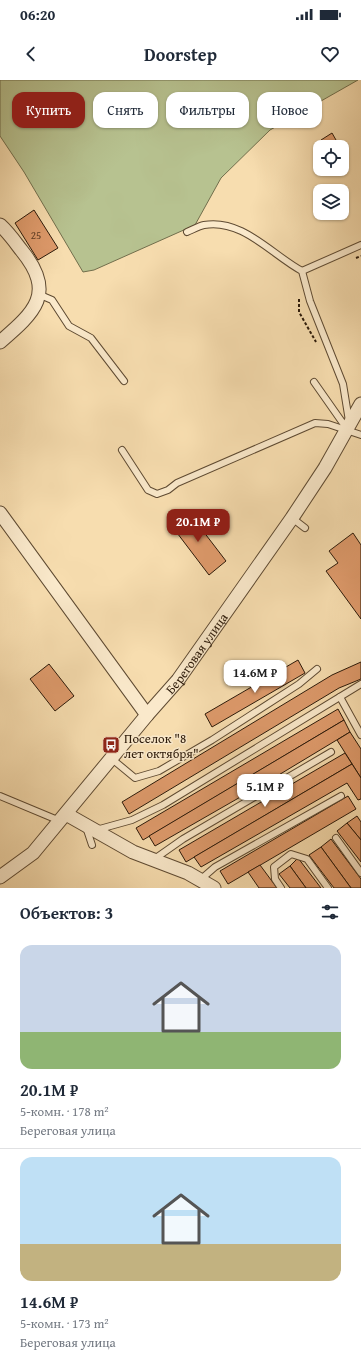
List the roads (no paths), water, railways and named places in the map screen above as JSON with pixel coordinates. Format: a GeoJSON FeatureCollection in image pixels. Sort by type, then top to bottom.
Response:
{"type":"FeatureCollection","features":[{"type":"Feature","properties":{"kind":"street"},"geometry":{"type":"LineString","coordinates":[[0,225],[35,268],[40,286],[35,306],[18,326],[0,342]]}},
{"type":"Feature","properties":{"kind":"street","name":"Береговая улица"},"geometry":{"type":"LineString","coordinates":[[0,878],[33,853],[147,715],[178,680],[292,518],[325,468],[361,404]]}},
{"type":"Feature","properties":{"kind":"street"},"geometry":{"type":"LineString","coordinates":[[0,514],[147,715]]}},
{"type":"Feature","properties":{"kind":"street"},"geometry":{"type":"LineString","coordinates":[[63,818],[90,828],[133,852],[188,873],[214,888]]}},
{"type":"Feature","properties":{"kind":"lane"},"geometry":{"type":"LineString","coordinates":[[187,232],[204,225],[224,226],[240,230],[302,271],[310,301],[343,384],[348,427]]}},
{"type":"Feature","properties":{"kind":"lane"},"geometry":{"type":"LineString","coordinates":[[302,271],[361,245]]}},
{"type":"Feature","properties":{"kind":"lane"},"geometry":{"type":"LineString","coordinates":[[38,294],[52,300],[69,326],[91,338],[124,381]]}},
{"type":"Feature","properties":{"kind":"lane"},"geometry":{"type":"LineString","coordinates":[[314,382],[348,427],[361,435]]}},
{"type":"Feature","properties":{"kind":"lane"},"geometry":{"type":"LineString","coordinates":[[122,450],[148,490],[157,494],[168,490],[177,483],[315,423],[348,427]]}},
{"type":"Feature","properties":{"kind":"lane"},"geometry":{"type":"LineString","coordinates":[[292,518],[304,528]]}},
{"type":"Feature","properties":{"kind":"lane"},"geometry":{"type":"LineString","coordinates":[[112,758],[135,778],[159,771],[212,740],[292,689],[317,669]]}},
{"type":"Feature","properties":{"kind":"lane"},"geometry":{"type":"LineString","coordinates":[[92,845],[90,828],[132,820],[163,805],[361,684]]}},
{"type":"Feature","properties":{"kind":"lane"},"geometry":{"type":"LineString","coordinates":[[340,696],[361,735]]}},
{"type":"Feature","properties":{"kind":"lane"},"geometry":{"type":"LineString","coordinates":[[153,860],[183,839],[331,752]]}},
{"type":"Feature","properties":{"kind":"lane"},"geometry":{"type":"LineString","coordinates":[[0,796],[63,818]]}},
{"type":"Feature","properties":{"kind":"lane"},"geometry":{"type":"LineString","coordinates":[[200,880],[214,867],[341,796]]}},
{"type":"Feature","properties":{"kind":"lane"},"geometry":{"type":"LineString","coordinates":[[336,838],[361,873]]}},
{"type":"Feature","properties":{"kind":"lane"},"geometry":{"type":"LineString","coordinates":[[281,888],[275,879],[274,867],[291,854],[307,859],[328,888]]}},
{"type":"Feature","properties":{"kind":"place","name":"Поселок \"8 лет октября\""},"geometry":{"type":"Point","coordinates":[111,745]}}]}
